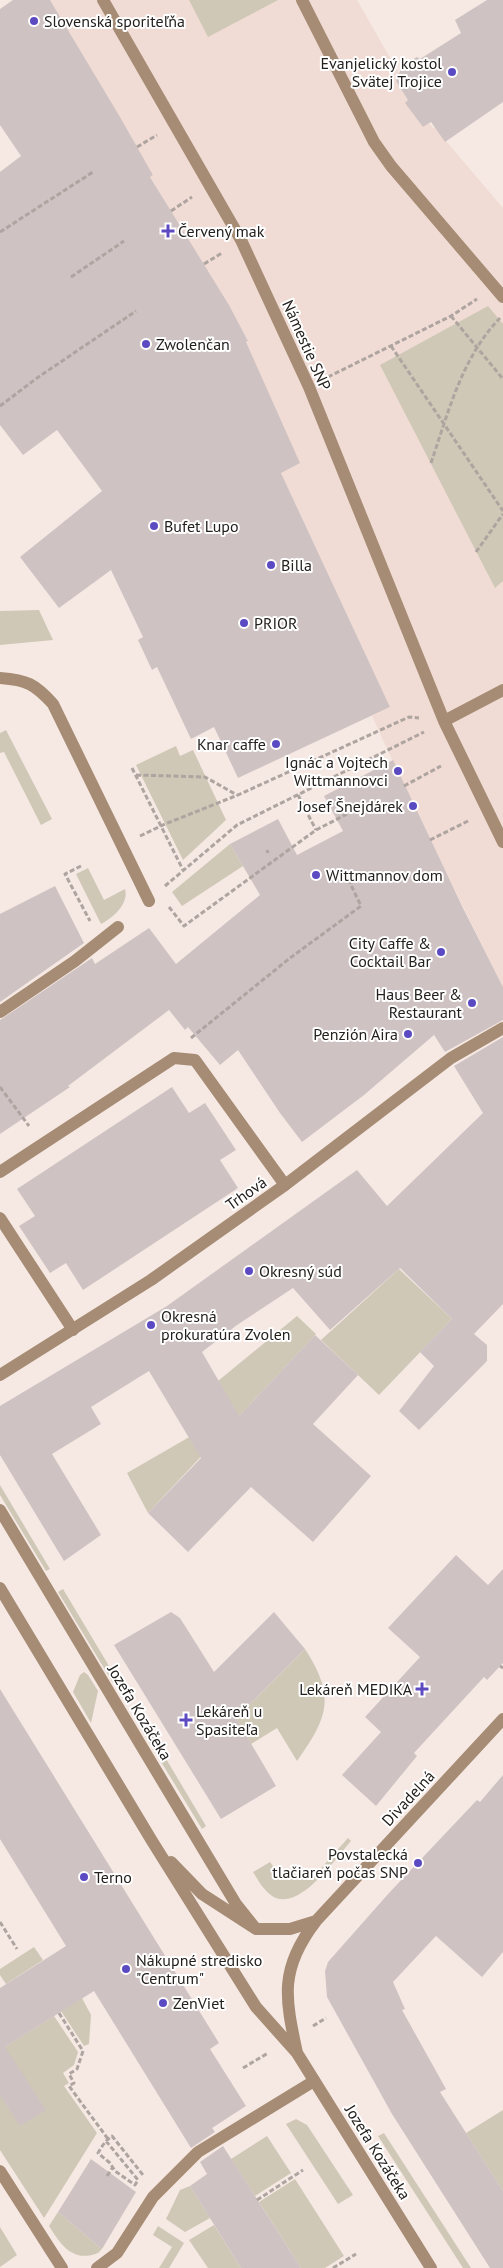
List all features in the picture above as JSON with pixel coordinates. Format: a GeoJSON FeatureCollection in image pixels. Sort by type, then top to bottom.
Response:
{"type":"FeatureCollection","features":[{"type":"Feature","properties":{"kind":"street","name":"Námestie SNP"},"geometry":{"type":"LineString","coordinates":[[103,0],[241,240],[308,387],[444,721],[503,842]]}},
{"type":"Feature","properties":{"kind":"street"},"geometry":{"type":"LineString","coordinates":[[302,0],[374,142],[391,166],[503,297]]}},
{"type":"Feature","properties":{"kind":"street"},"geometry":{"type":"LineString","coordinates":[[0,678],[15,680],[38,687],[53,704],[122,845],[153,897]]}},
{"type":"Feature","properties":{"kind":"street"},"geometry":{"type":"LineString","coordinates":[[444,721],[503,690]]}},
{"type":"Feature","properties":{"kind":"street"},"geometry":{"type":"LineString","coordinates":[[0,1012],[118,927]]}},
{"type":"Feature","properties":{"kind":"street","name":"Trhová"},"geometry":{"type":"LineString","coordinates":[[0,1376],[151,1280],[285,1185],[451,1058],[503,1028]]}},
{"type":"Feature","properties":{"kind":"street"},"geometry":{"type":"LineString","coordinates":[[0,1172],[174,1058],[195,1060],[285,1185]]}},
{"type":"Feature","properties":{"kind":"street"},"geometry":{"type":"LineString","coordinates":[[0,1218],[73,1330]]}},
{"type":"Feature","properties":{"kind":"street","name":"Jozefa Kozáčeka"},"geometry":{"type":"LineString","coordinates":[[0,1510],[236,1904],[256,1929]]}},
{"type":"Feature","properties":{"kind":"street","name":"Jozefa Kozáčeka"},"geometry":{"type":"LineString","coordinates":[[0,1588],[152,1841],[256,2007],[296,2053],[431,2268]]}},
{"type":"Feature","properties":{"kind":"street","name":"Divadelná"},"geometry":{"type":"LineString","coordinates":[[316,1921],[503,1719]]}},
{"type":"Feature","properties":{"kind":"street","name":"Jozefa Kozáčeka"},"geometry":{"type":"LineString","coordinates":[[152,1841],[202,1894],[256,1929]]}},
{"type":"Feature","properties":{"kind":"street"},"geometry":{"type":"LineString","coordinates":[[256,1929],[290,1929],[316,1921]]}},
{"type":"Feature","properties":{"kind":"street","name":"Jozefa Kozáčeka"},"geometry":{"type":"LineString","coordinates":[[296,2053],[287,2002],[290,1968],[304,1936],[316,1921]]}},
{"type":"Feature","properties":{"kind":"street"},"geometry":{"type":"LineString","coordinates":[[97,2268],[117,2253],[153,2197],[198,2152],[314,2081]]}},
{"type":"Feature","properties":{"kind":"street"},"geometry":{"type":"LineString","coordinates":[[0,2171],[62,2268]]}},
{"type":"Feature","properties":{"kind":"path"},"geometry":{"type":"LineString","coordinates":[[0,232],[93,172]]}},
{"type":"Feature","properties":{"kind":"path"},"geometry":{"type":"LineString","coordinates":[[71,277],[124,241]]}},
{"type":"Feature","properties":{"kind":"path"},"geometry":{"type":"LineString","coordinates":[[308,387],[451,316],[494,286]]}},
{"type":"Feature","properties":{"kind":"path"},"geometry":{"type":"LineString","coordinates":[[0,406],[37,378],[136,311]]}},
{"type":"Feature","properties":{"kind":"path"},"geometry":{"type":"LineString","coordinates":[[451,316],[503,379]]}},
{"type":"Feature","properties":{"kind":"path"},"geometry":{"type":"LineString","coordinates":[[431,463],[444,424],[476,347],[486,332],[502,316]]}},
{"type":"Feature","properties":{"kind":"path"},"geometry":{"type":"LineString","coordinates":[[391,346],[503,513],[476,552]]}},
{"type":"Feature","properties":{"kind":"path"},"geometry":{"type":"LineString","coordinates":[[122,845],[160,826],[238,795],[409,716],[444,721]]}},
{"type":"Feature","properties":{"kind":"path"},"geometry":{"type":"LineString","coordinates":[[347,814],[316,830],[184,926],[153,897],[237,826],[444,721]]}},
{"type":"Feature","properties":{"kind":"path"},"geometry":{"type":"LineString","coordinates":[[404,786],[460,756]]}},
{"type":"Feature","properties":{"kind":"path"},"geometry":{"type":"LineString","coordinates":[[132,768],[183,870]]}},
{"type":"Feature","properties":{"kind":"path"},"geometry":{"type":"LineString","coordinates":[[136,775],[206,777],[238,795]]}},
{"type":"Feature","properties":{"kind":"path"},"geometry":{"type":"LineString","coordinates":[[298,795],[316,830]]}},
{"type":"Feature","properties":{"kind":"path"},"geometry":{"type":"LineString","coordinates":[[430,840],[488,811]]}},
{"type":"Feature","properties":{"kind":"path"},"geometry":{"type":"LineString","coordinates":[[82,866],[65,874],[100,941]]}},
{"type":"Feature","properties":{"kind":"path"},"geometry":{"type":"LineString","coordinates":[[174,1058],[194,1034],[290,958],[361,906],[350,883],[361,875]]}},
{"type":"Feature","properties":{"kind":"path"},"geometry":{"type":"LineString","coordinates":[[0,1087],[42,1144]]}},
{"type":"Feature","properties":{"kind":"path"},"geometry":{"type":"LineString","coordinates":[[0,1922],[17,1949]]}},
{"type":"Feature","properties":{"kind":"path"},"geometry":{"type":"LineString","coordinates":[[59,2013],[83,2051],[77,2069],[69,2074],[74,2083],[69,2086],[107,2140],[138,2180],[135,2185],[115,2171],[98,2153],[107,2140],[112,2136],[147,2181]]}},
{"type":"Feature","properties":{"kind":"path"},"geometry":{"type":"LineString","coordinates":[[243,2068],[272,2051]]}},
{"type":"Feature","properties":{"kind":"path"},"geometry":{"type":"LineString","coordinates":[[107,2176],[113,2167]]}},
{"type":"Feature","properties":{"kind":"path"},"geometry":{"type":"LineString","coordinates":[[257,2200],[303,2170]]}},
{"type":"Feature","properties":{"kind":"path"},"geometry":{"type":"LineString","coordinates":[[334,2268],[356,2254]]}},
{"type":"Feature","properties":{"kind":"shaded area"},"geometry":{"type":"Polygon","coordinates":[[[50,0],[357,0],[400,75],[396,81],[403,91],[408,91],[416,117],[423,127],[429,123],[433,128],[438,128],[444,141],[447,142],[503,208],[503,987],[416,812],[372,716],[390,707],[281,473],[246,343],[248,341],[229,305],[150,177],[153,175],[50,0]]]}},
{"type":"Feature","properties":{"kind":"shaded area"},"geometry":{"type":"Polygon","coordinates":[[[189,0],[278,0],[208,37],[189,0]]]}},
{"type":"Feature","properties":{"kind":"shaded area"},"geometry":{"type":"Polygon","coordinates":[[[488,306],[503,324],[503,581],[495,588],[380,365],[488,306]]]}},
{"type":"Feature","properties":{"kind":"shaded area"},"geometry":{"type":"Polygon","coordinates":[[[39,610],[53,640],[0,645],[0,611],[39,610]]]}},
{"type":"Feature","properties":{"kind":"shaded area"},"geometry":{"type":"Polygon","coordinates":[[[6,730],[52,819],[41,825],[4,752],[0,753],[0,733],[6,730]]]}},
{"type":"Feature","properties":{"kind":"shaded area"},"geometry":{"type":"Polygon","coordinates":[[[176,746],[180,756],[193,750],[226,820],[183,860],[136,765],[176,746]]]}},
{"type":"Feature","properties":{"kind":"shaded area"},"geometry":{"type":"Polygon","coordinates":[[[230,844],[243,866],[182,906],[172,892],[230,844]]]}},
{"type":"Feature","properties":{"kind":"shaded area"},"geometry":{"type":"Polygon","coordinates":[[[88,868],[104,900],[125,889],[125,900],[119,910],[101,924],[76,874],[88,868]]]}},
{"type":"Feature","properties":{"kind":"shaded area"},"geometry":{"type":"Polygon","coordinates":[[[399,1269],[452,1319],[379,1395],[321,1340],[399,1269]]]}},
{"type":"Feature","properties":{"kind":"shaded area"},"geometry":{"type":"Polygon","coordinates":[[[297,1316],[316,1334],[148,1513],[127,1473],[217,1421],[218,1381],[297,1316]]]}},
{"type":"Feature","properties":{"kind":"shaded area"},"geometry":{"type":"Polygon","coordinates":[[[0,1485],[50,1569],[46,1571],[0,1495],[0,1485]]]}},
{"type":"Feature","properties":{"kind":"shaded area"},"geometry":{"type":"Polygon","coordinates":[[[63,1589],[118,1681],[113,1683],[58,1592],[63,1589]]]}},
{"type":"Feature","properties":{"kind":"shaded area"},"geometry":{"type":"Polygon","coordinates":[[[305,1649],[321,1681],[324,1706],[316,1732],[297,1761],[277,1728],[251,1744],[236,1718],[305,1649]]]}},
{"type":"Feature","properties":{"kind":"shaded area"},"geometry":{"type":"Polygon","coordinates":[[[84,1672],[98,1691],[91,1723],[73,1692],[80,1675],[84,1672]]]}},
{"type":"Feature","properties":{"kind":"shaded area"},"geometry":{"type":"Polygon","coordinates":[[[143,1720],[206,1826],[202,1829],[138,1724],[143,1720]]]}},
{"type":"Feature","properties":{"kind":"shaded area"},"geometry":{"type":"Polygon","coordinates":[[[348,1838],[351,1841],[316,1882],[305,1891],[293,1897],[282,1899],[272,1896],[263,1888],[253,1872],[270,1862],[278,1873],[315,1875],[348,1838]]]}},
{"type":"Feature","properties":{"kind":"shaded area"},"geometry":{"type":"Polygon","coordinates":[[[34,1947],[43,1960],[6,1984],[0,1975],[0,1969],[34,1947]]]}},
{"type":"Feature","properties":{"kind":"shaded area"},"geometry":{"type":"Polygon","coordinates":[[[82,1998],[91,2015],[89,2044],[84,2046],[61,2011],[82,1998]]]}},
{"type":"Feature","properties":{"kind":"shaded area"},"geometry":{"type":"Polygon","coordinates":[[[54,2016],[78,2052],[74,2065],[63,2073],[69,2083],[64,2086],[97,2133],[44,2218],[0,2150],[0,2050],[54,2016]]]}},
{"type":"Feature","properties":{"kind":"shaded area"},"geometry":{"type":"Polygon","coordinates":[[[503,2110],[503,2191],[466,2133],[503,2110]]]}},
{"type":"Feature","properties":{"kind":"shaded area"},"geometry":{"type":"Polygon","coordinates":[[[296,2119],[307,2125],[353,2195],[338,2204],[286,2124],[296,2119]]]}},
{"type":"Feature","properties":{"kind":"shaded area"},"geometry":{"type":"Polygon","coordinates":[[[384,2133],[471,2268],[463,2268],[378,2136],[384,2133]]]}},
{"type":"Feature","properties":{"kind":"shaded area"},"geometry":{"type":"Polygon","coordinates":[[[267,2136],[291,2173],[255,2196],[231,2159],[267,2136]]]}},
{"type":"Feature","properties":{"kind":"shaded area"},"geometry":{"type":"Polygon","coordinates":[[[295,2179],[344,2256],[325,2268],[301,2268],[259,2202],[295,2179]]]}},
{"type":"Feature","properties":{"kind":"shaded area"},"geometry":{"type":"Polygon","coordinates":[[[190,2186],[210,2218],[185,2232],[166,2219],[180,2190],[190,2186]]]}},
{"type":"Feature","properties":{"kind":"shaded area"},"geometry":{"type":"Polygon","coordinates":[[[58,2212],[102,2249],[98,2253],[81,2256],[63,2246],[49,2226],[58,2212]]]}},
{"type":"Feature","properties":{"kind":"shaded area"},"geometry":{"type":"Polygon","coordinates":[[[214,2225],[241,2268],[208,2268],[189,2240],[214,2225]]]}},
{"type":"Feature","properties":{"kind":"shaded area"},"geometry":{"type":"Polygon","coordinates":[[[158,2226],[184,2243],[169,2268],[159,2268],[172,2247],[153,2235],[158,2226]]]}},
{"type":"Feature","properties":{"kind":"shaded area"},"geometry":{"type":"Polygon","coordinates":[[[0,2227],[17,2255],[0,2267],[0,2227]]]}},
{"type":"Feature","properties":{"kind":"building"},"geometry":{"type":"Polygon","coordinates":[[[13,0],[50,0],[153,175],[150,177],[229,305],[248,341],[246,342],[300,463],[281,473],[390,707],[238,778],[214,727],[191,739],[157,667],[152,670],[138,640],[143,637],[111,570],[59,608],[20,557],[102,491],[57,430],[23,455],[0,425],[0,172],[21,156],[0,125],[0,9],[13,0]]]}},
{"type":"Feature","properties":{"kind":"building","name":"Evanjelický kostol Svätej Trojice"},"geometry":{"type":"Polygon","coordinates":[[[487,0],[503,0],[503,102],[445,142],[431,122],[423,127],[405,103],[408,100],[396,81],[402,66],[417,57],[420,59],[461,33],[455,20],[487,0]]]}},
{"type":"Feature","properties":{"kind":"building"},"geometry":{"type":"Polygon","coordinates":[[[393,760],[463,908],[503,987],[503,1020],[445,1052],[434,1035],[364,1095],[302,1142],[238,1050],[220,1065],[188,1027],[185,1030],[169,1010],[68,1086],[70,1087],[0,1134],[0,1020],[92,958],[95,964],[149,928],[176,964],[260,895],[230,844],[278,819],[297,855],[343,831],[324,796],[393,760]]]}},
{"type":"Feature","properties":{"kind":"building"},"geometry":{"type":"Polygon","coordinates":[[[55,886],[84,943],[0,1002],[0,914],[55,886]]]}},
{"type":"Feature","properties":{"kind":"building"},"geometry":{"type":"Polygon","coordinates":[[[503,1037],[503,1304],[474,1334],[487,1345],[487,1361],[419,1430],[399,1411],[434,1366],[420,1352],[452,1319],[400,1268],[330,1330],[293,1288],[237,1325],[202,1352],[239,1416],[315,1335],[358,1375],[313,1424],[371,1476],[313,1542],[251,1487],[188,1552],[148,1513],[201,1458],[149,1371],[91,1407],[101,1424],[52,1454],[101,1535],[64,1561],[0,1455],[0,1406],[167,1306],[357,1170],[387,1206],[483,1113],[454,1066],[503,1037]]]}},
{"type":"Feature","properties":{"kind":"building"},"geometry":{"type":"Polygon","coordinates":[[[172,1087],[189,1113],[205,1103],[236,1150],[220,1160],[238,1188],[83,1290],[66,1263],[50,1273],[19,1226],[35,1216],[17,1189],[172,1087]]]}},
{"type":"Feature","properties":{"kind":"building"},"geometry":{"type":"Polygon","coordinates":[[[456,1555],[488,1585],[503,1569],[503,1663],[487,1680],[484,1677],[414,1753],[417,1756],[376,1806],[342,1775],[381,1732],[365,1717],[420,1657],[388,1628],[456,1555]]]}},
{"type":"Feature","properties":{"kind":"building"},"geometry":{"type":"Polygon","coordinates":[[[171,1612],[180,1618],[214,1672],[274,1612],[305,1649],[236,1718],[276,1786],[221,1819],[114,1645],[171,1612]]]}},
{"type":"Feature","properties":{"kind":"building","name":"Nákupné stredisko \"Centrum\""},"geometry":{"type":"Polygon","coordinates":[[[0,1689],[219,2043],[210,2049],[246,2106],[212,2128],[215,2132],[191,2148],[94,1991],[5,2047],[46,2110],[20,2126],[0,2095],[0,1988],[66,1946],[0,1839],[0,1689]]]}},
{"type":"Feature","properties":{"kind":"building"},"geometry":{"type":"Polygon","coordinates":[[[503,1775],[503,1952],[482,1977],[436,1936],[393,1982],[405,2009],[402,2010],[446,2089],[440,2092],[503,2191],[503,2268],[490,2268],[392,2114],[327,1997],[325,1971],[328,1962],[389,1893],[477,1800],[480,1802],[503,1775]]]}},
{"type":"Feature","properties":{"kind":"building"},"geometry":{"type":"Polygon","coordinates":[[[223,2146],[301,2268],[241,2268],[190,2186],[207,2174],[200,2162],[223,2146]]]}},
{"type":"Feature","properties":{"kind":"building"},"geometry":{"type":"Polygon","coordinates":[[[91,2159],[136,2192],[102,2249],[58,2212],[91,2159]]]}},
{"type":"Feature","properties":{"kind":"place","name":"Slovenská sporiteľňa"},"geometry":{"type":"Point","coordinates":[34,21]}},
{"type":"Feature","properties":{"kind":"place","name":"Evanjelický kostol Svätej Trojice"},"geometry":{"type":"Point","coordinates":[452,72]}},
{"type":"Feature","properties":{"kind":"place","name":"Červený mak"},"geometry":{"type":"Point","coordinates":[168,231]}},
{"type":"Feature","properties":{"kind":"place","name":"Zwolenčan"},"geometry":{"type":"Point","coordinates":[146,344]}},
{"type":"Feature","properties":{"kind":"place","name":"Bufet Lupo"},"geometry":{"type":"Point","coordinates":[154,526]}},
{"type":"Feature","properties":{"kind":"place","name":"Billa"},"geometry":{"type":"Point","coordinates":[271,565]}},
{"type":"Feature","properties":{"kind":"place","name":"PRIOR"},"geometry":{"type":"Point","coordinates":[244,623]}},
{"type":"Feature","properties":{"kind":"place","name":"Knar caffe"},"geometry":{"type":"Point","coordinates":[276,744]}},
{"type":"Feature","properties":{"kind":"place","name":"Ignác a Vojtech Wittmannovci"},"geometry":{"type":"Point","coordinates":[398,771]}},
{"type":"Feature","properties":{"kind":"place","name":"Josef Šnejdárek"},"geometry":{"type":"Point","coordinates":[413,806]}},
{"type":"Feature","properties":{"kind":"place","name":"Wittmannov dom"},"geometry":{"type":"Point","coordinates":[316,875]}},
{"type":"Feature","properties":{"kind":"place","name":"City Caffe & Cocktail Bar"},"geometry":{"type":"Point","coordinates":[441,952]}},
{"type":"Feature","properties":{"kind":"place","name":"Haus Beer & Restaurant"},"geometry":{"type":"Point","coordinates":[472,1003]}},
{"type":"Feature","properties":{"kind":"place","name":"Penzión Aira"},"geometry":{"type":"Point","coordinates":[408,1034]}},
{"type":"Feature","properties":{"kind":"place","name":"Okresný súd"},"geometry":{"type":"Point","coordinates":[249,1271]}},
{"type":"Feature","properties":{"kind":"place","name":"Okresná prokuratúra Zvolen"},"geometry":{"type":"Point","coordinates":[151,1325]}},
{"type":"Feature","properties":{"kind":"place","name":"Lekáreň MEDIKA"},"geometry":{"type":"Point","coordinates":[422,1689]}},
{"type":"Feature","properties":{"kind":"place","name":"Lekáreň u Spasiteľa"},"geometry":{"type":"Point","coordinates":[186,1720]}},
{"type":"Feature","properties":{"kind":"place","name":"Povstalecká tlačiareň počas SNP"},"geometry":{"type":"Point","coordinates":[418,1863]}},
{"type":"Feature","properties":{"kind":"place","name":"Terno"},"geometry":{"type":"Point","coordinates":[84,1877]}},
{"type":"Feature","properties":{"kind":"place","name":"Nákupné stredisko \"Centrum\""},"geometry":{"type":"Point","coordinates":[126,1969]}},
{"type":"Feature","properties":{"kind":"place","name":"ZenViet"},"geometry":{"type":"Point","coordinates":[163,2003]}}]}
